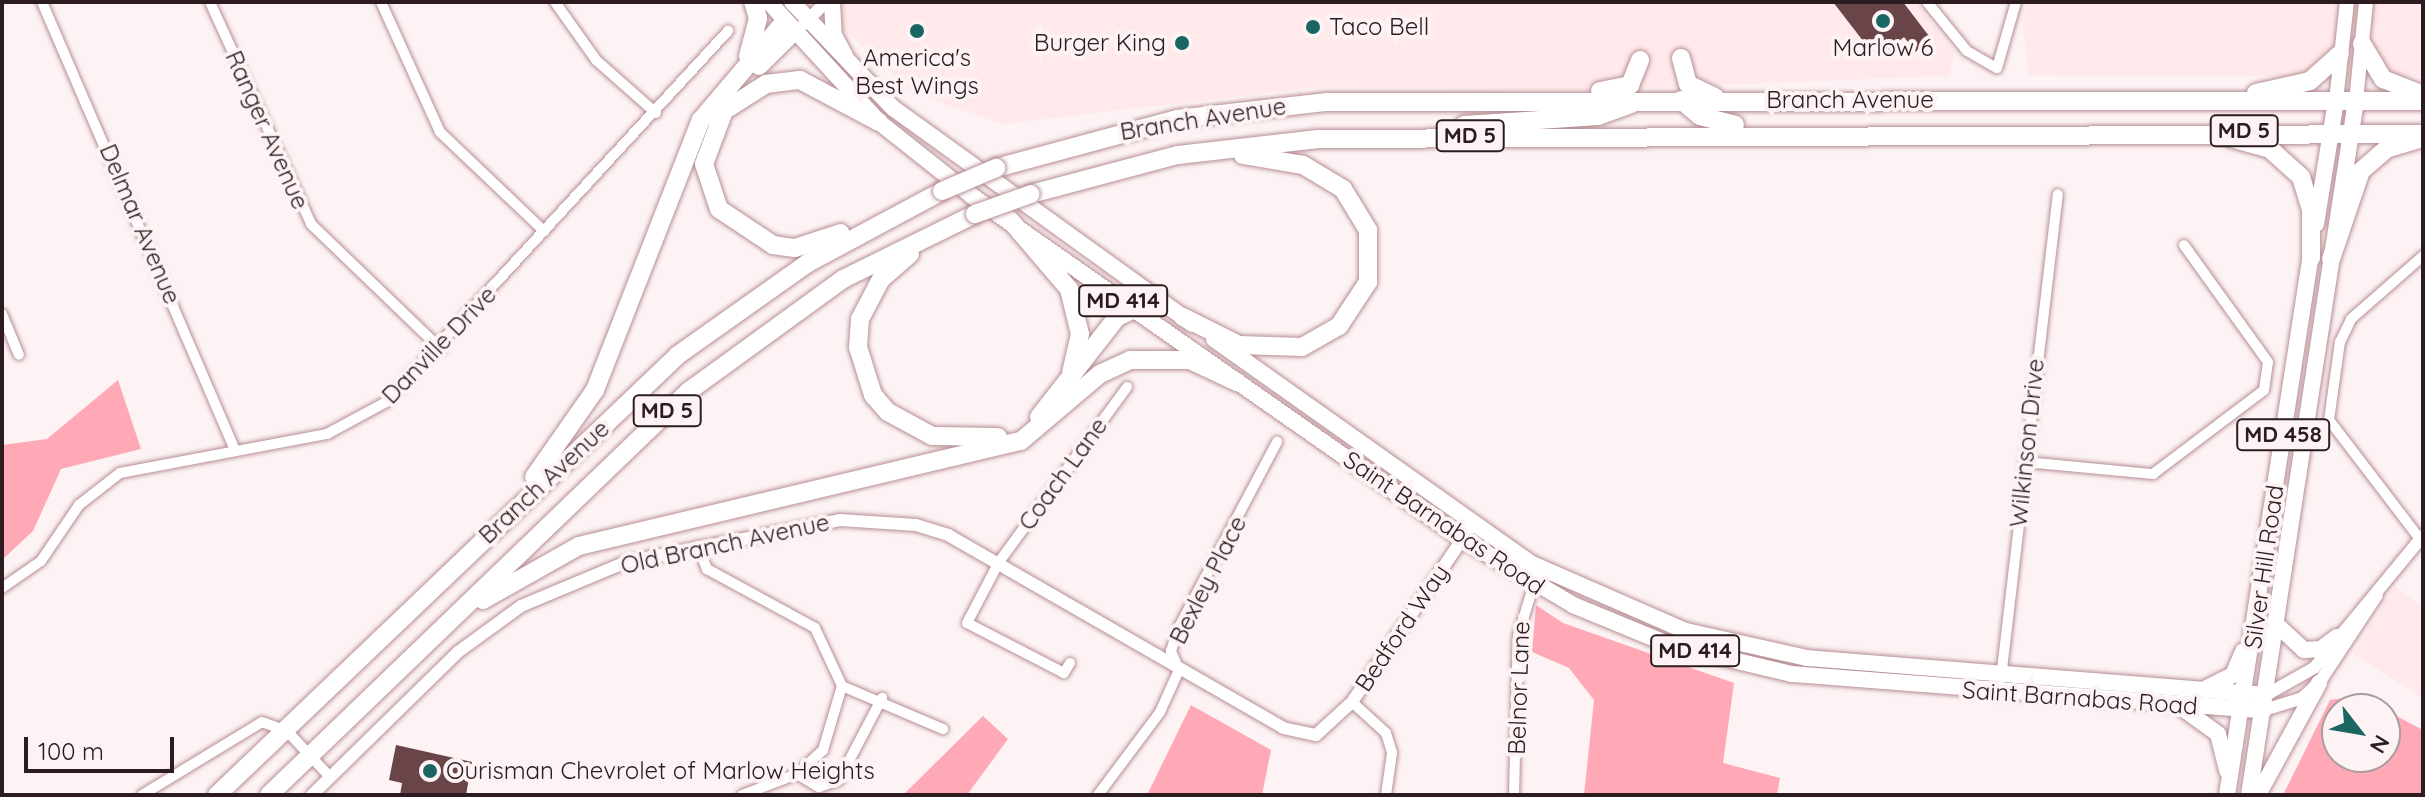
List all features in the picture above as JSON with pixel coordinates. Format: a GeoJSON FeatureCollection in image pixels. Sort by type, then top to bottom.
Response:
{"type":"FeatureCollection","features":[{"type":"Feature","properties":{"kind":"highway"},"geometry":{"type":"LineString","coordinates":[[744,66],[755,38],[753,2]]}},
{"type":"Feature","properties":{"kind":"highway"},"geometry":{"type":"LineString","coordinates":[[448,573],[543,467],[595,390],[701,120],[744,66],[795,15]]}},
{"type":"Feature","properties":{"kind":"highway"},"geometry":{"type":"LineString","coordinates":[[795,15],[717,116],[706,144],[709,187],[719,209],[754,238],[795,248],[914,204]]}},
{"type":"Feature","properties":{"kind":"highway"},"geometry":{"type":"LineString","coordinates":[[2362,44],[2383,79],[2423,95]]}},
{"type":"Feature","properties":{"kind":"highway"},"geometry":{"type":"LineString","coordinates":[[2196,102],[2310,81],[2340,54]]}},
{"type":"Feature","properties":{"kind":"highway"},"geometry":{"type":"LineString","coordinates":[[1681,58],[1688,84],[1721,99]]}},
{"type":"Feature","properties":{"kind":"highway"},"geometry":{"type":"LineString","coordinates":[[1502,100],[1614,90],[1630,85],[1640,60]]}},
{"type":"Feature","properties":{"kind":"highway"},"geometry":{"type":"LineString","coordinates":[[717,116],[766,84],[800,80],[879,122]]}},
{"type":"Feature","properties":{"kind":"highway","name":"Branch Avenue"},"geometry":{"type":"LineString","coordinates":[[217,795],[678,355],[808,263],[914,204],[996,168],[1095,136],[1238,110],[1502,100],[2423,101]]}},
{"type":"Feature","properties":{"kind":"highway"},"geometry":{"type":"LineString","coordinates":[[1681,100],[1718,123],[1805,132]]}},
{"type":"Feature","properties":{"kind":"highway"},"geometry":{"type":"LineString","coordinates":[[1382,136],[1598,116],[1635,101]]}},
{"type":"Feature","properties":{"kind":"highway","name":"Branch Avenue"},"geometry":{"type":"LineString","coordinates":[[269,795],[689,391],[843,279],[975,214],[1031,194],[1224,147],[1382,136],[2331,130],[2423,136]]}},
{"type":"Feature","properties":{"kind":"highway"},"geometry":{"type":"LineString","coordinates":[[2156,131],[2241,139],[2284,158],[2310,199],[2311,258]]}},
{"type":"Feature","properties":{"kind":"highway"},"geometry":{"type":"LineString","coordinates":[[2331,259],[2361,171],[2386,149],[2423,136]]}},
{"type":"Feature","properties":{"kind":"highway"},"geometry":{"type":"LineString","coordinates":[[1137,166],[1245,155],[1295,163],[1343,189],[1368,230],[1368,282],[1351,314],[1324,337],[1266,350],[1183,317]]}},
{"type":"Feature","properties":{"kind":"highway"},"geometry":{"type":"LineString","coordinates":[[1010,220],[1059,270],[1076,308],[1077,359],[1059,396]]}},
{"type":"Feature","properties":{"kind":"highway"},"geometry":{"type":"LineString","coordinates":[[948,227],[896,264],[868,297],[858,347],[873,395],[909,426],[982,441],[1028,424],[1059,396],[1132,307],[1158,298]]}},
{"type":"Feature","properties":{"kind":"highway"},"geometry":{"type":"LineString","coordinates":[[425,646],[494,591],[579,546],[1001,448],[1046,426],[1100,374],[1130,360],[1190,360],[1237,382]]}},
{"type":"Feature","properties":{"kind":"main road","name":"Saint Barnabas Road"},"geometry":{"type":"LineString","coordinates":[[769,2],[795,15],[855,75],[1183,317],[1473,523],[1569,586],[1686,631],[1807,658],[2197,691],[2244,702]]}},
{"type":"Feature","properties":{"kind":"main road"},"geometry":{"type":"LineString","coordinates":[[829,2],[834,35],[855,75]]}},
{"type":"Feature","properties":{"kind":"main road"},"geometry":{"type":"LineString","coordinates":[[2336,101],[2347,2]]}},
{"type":"Feature","properties":{"kind":"main road"},"geometry":{"type":"LineString","coordinates":[[2356,101],[2366,2]]}},
{"type":"Feature","properties":{"kind":"main road","name":"Saint Barnabas Road"},"geometry":{"type":"LineString","coordinates":[[795,15],[879,122],[1010,220],[1462,539],[1534,584],[1637,633],[1736,662],[1999,692],[2171,704],[2265,702]]}},
{"type":"Feature","properties":{"kind":"main road","name":"Silver Hill Road"},"geometry":{"type":"LineString","coordinates":[[2228,792],[2336,101]]}},
{"type":"Feature","properties":{"kind":"main road","name":"Silver Hill Road"},"geometry":{"type":"LineString","coordinates":[[2249,795],[2356,101]]}},
{"type":"Feature","properties":{"kind":"main road"},"geometry":{"type":"LineString","coordinates":[[2197,691],[2233,675],[2257,612]]}},
{"type":"Feature","properties":{"kind":"main road"},"geometry":{"type":"LineString","coordinates":[[2276,624],[2304,650],[2321,649],[2337,637]]}},
{"type":"Feature","properties":{"kind":"main road"},"geometry":{"type":"LineString","coordinates":[[2258,795],[2319,683]]}},
{"type":"Feature","properties":{"kind":"main road"},"geometry":{"type":"LineString","coordinates":[[2171,704],[2199,715],[2218,734],[2228,792]]}},
{"type":"Feature","properties":{"kind":"street","name":"Delmar Avenue"},"geometry":{"type":"LineString","coordinates":[[42,2],[234,448]]}},
{"type":"Feature","properties":{"kind":"street","name":"Ranger Avenue"},"geometry":{"type":"LineString","coordinates":[[210,2],[311,224],[441,349]]}},
{"type":"Feature","properties":{"kind":"street"},"geometry":{"type":"LineString","coordinates":[[381,2],[440,132],[544,231]]}},
{"type":"Feature","properties":{"kind":"street"},"geometry":{"type":"LineString","coordinates":[[555,2],[596,60],[656,113]]}},
{"type":"Feature","properties":{"kind":"street"},"geometry":{"type":"LineString","coordinates":[[795,15],[829,2]]}},
{"type":"Feature","properties":{"kind":"street"},"geometry":{"type":"LineString","coordinates":[[1927,2],[1967,51],[1997,68],[2016,2]]}},
{"type":"Feature","properties":{"kind":"street","name":"Danville Drive"},"geometry":{"type":"LineString","coordinates":[[2,588],[41,561],[79,505],[111,479],[143,465],[327,434],[359,420],[441,349],[544,231],[656,113],[728,31]]}},
{"type":"Feature","properties":{"kind":"street","name":"Wilkinson Drive"},"geometry":{"type":"LineString","coordinates":[[1999,692],[2058,194]]}},
{"type":"Feature","properties":{"kind":"street"},"geometry":{"type":"LineString","coordinates":[[2025,462],[2153,474],[2264,390],[2268,362],[2184,245]]}},
{"type":"Feature","properties":{"kind":"street"},"geometry":{"type":"LineString","coordinates":[[2421,538],[2329,420],[2340,342],[2351,319],[2423,256]]}},
{"type":"Feature","properties":{"kind":"street"},"geometry":{"type":"LineString","coordinates":[[2,314],[19,355]]}},
{"type":"Feature","properties":{"kind":"street","name":"Coach Lane"},"geometry":{"type":"LineString","coordinates":[[1070,663],[1064,673],[967,623],[999,562],[1127,387]]}},
{"type":"Feature","properties":{"kind":"street","name":"Bexley Place"},"geometry":{"type":"LineString","coordinates":[[1098,795],[1146,737],[1179,670],[1171,651],[1178,629],[1277,442]]}},
{"type":"Feature","properties":{"kind":"street","name":"Old Branch Avenue"},"geometry":{"type":"LineString","coordinates":[[312,795],[458,652],[521,606],[626,562],[698,546],[878,519],[948,535],[999,562],[1179,670],[1301,736],[1330,731]]}},
{"type":"Feature","properties":{"kind":"street","name":"Bedford Way"},"geometry":{"type":"LineString","coordinates":[[1330,731],[1473,523]]}},
{"type":"Feature","properties":{"kind":"street","name":"MD 414"},"geometry":{"type":"LineString","coordinates":[[2265,702],[2303,679],[2395,565],[2421,538]]}},
{"type":"Feature","properties":{"kind":"street"},"geometry":{"type":"LineString","coordinates":[[698,546],[707,569],[815,628],[842,686],[831,738],[797,774],[742,795]]}},
{"type":"Feature","properties":{"kind":"street","name":"MD 414"},"geometry":{"type":"LineString","coordinates":[[2265,702],[2301,699],[2319,683],[2395,565]]}},
{"type":"Feature","properties":{"kind":"street","name":"Belnor Lane"},"geometry":{"type":"LineString","coordinates":[[1514,795],[1518,636],[1534,584]]}},
{"type":"Feature","properties":{"kind":"street"},"geometry":{"type":"LineString","coordinates":[[842,686],[882,698],[943,729]]}},
{"type":"Feature","properties":{"kind":"street"},"geometry":{"type":"LineString","coordinates":[[797,774],[819,787],[839,780],[882,698]]}},
{"type":"Feature","properties":{"kind":"street"},"geometry":{"type":"LineString","coordinates":[[1352,702],[1386,733],[1386,795]]}},
{"type":"Feature","properties":{"kind":"street"},"geometry":{"type":"LineString","coordinates":[[142,795],[253,723],[287,731],[330,777]]}},
{"type":"Feature","properties":{"kind":"shaded area"},"geometry":{"type":"Polygon","coordinates":[[[843,2],[1916,2],[1954,51],[1950,76],[1591,90],[1320,87],[1003,124],[911,92],[840,26],[843,2]]]}},
{"type":"Feature","properties":{"kind":"shaded area"},"geometry":{"type":"Polygon","coordinates":[[[2028,2],[2423,2],[2423,77],[2029,75],[2022,22],[2028,2]]]}},
{"type":"Feature","properties":{"kind":"shaded area"},"geometry":{"type":"Polygon","coordinates":[[[118,380],[141,449],[61,469],[33,531],[2,560],[2,445],[47,439],[118,380]]]}},
{"type":"Feature","properties":{"kind":"shaded area"},"geometry":{"type":"Polygon","coordinates":[[[2395,586],[2423,608],[2423,698],[2353,654],[2395,586]]]}},
{"type":"Feature","properties":{"kind":"shaded area"},"geometry":{"type":"Polygon","coordinates":[[[1536,605],[1563,623],[1734,683],[1723,763],[1780,778],[1777,795],[1584,795],[1594,700],[1569,668],[1532,652],[1536,605]]]}},
{"type":"Feature","properties":{"kind":"shaded area"},"geometry":{"type":"Polygon","coordinates":[[[1191,705],[1271,750],[1262,795],[1147,795],[1191,705]]]}},
{"type":"Feature","properties":{"kind":"shaded area"},"geometry":{"type":"Polygon","coordinates":[[[983,716],[1008,739],[967,795],[903,795],[983,716]]]}},
{"type":"Feature","properties":{"kind":"shaded area"},"geometry":{"type":"Polygon","coordinates":[[[2321,718],[2321,773],[2401,773],[2401,718],[2423,730],[2423,795],[2283,795],[2321,718]]]}},
{"type":"Feature","properties":{"kind":"building","name":"Marlow 6"},"geometry":{"type":"Polygon","coordinates":[[[1833,2],[1903,2],[1932,40],[1916,52],[1904,37],[1890,49],[1867,46],[1833,2]]]}},
{"type":"Feature","properties":{"kind":"building","name":"Ourisman Chevrolet of Marlow Heights"},"geometry":{"type":"Polygon","coordinates":[[[396,745],[472,762],[466,795],[400,795],[402,783],[389,780],[396,745]]]}},
{"type":"Feature","properties":{"kind":"place","name":"Marlow 6"},"geometry":{"type":"Point","coordinates":[1883,21]}},
{"type":"Feature","properties":{"kind":"place","name":"Taco Bell"},"geometry":{"type":"Point","coordinates":[1313,27]}},
{"type":"Feature","properties":{"kind":"place","name":"America's Best Wings"},"geometry":{"type":"Point","coordinates":[917,31]}},
{"type":"Feature","properties":{"kind":"place","name":"Burger King"},"geometry":{"type":"Point","coordinates":[1182,43]}},
{"type":"Feature","properties":{"kind":"place","name":"Ourisman Chevrolet of Marlow Heights"},"geometry":{"type":"Point","coordinates":[430,771]}}]}
